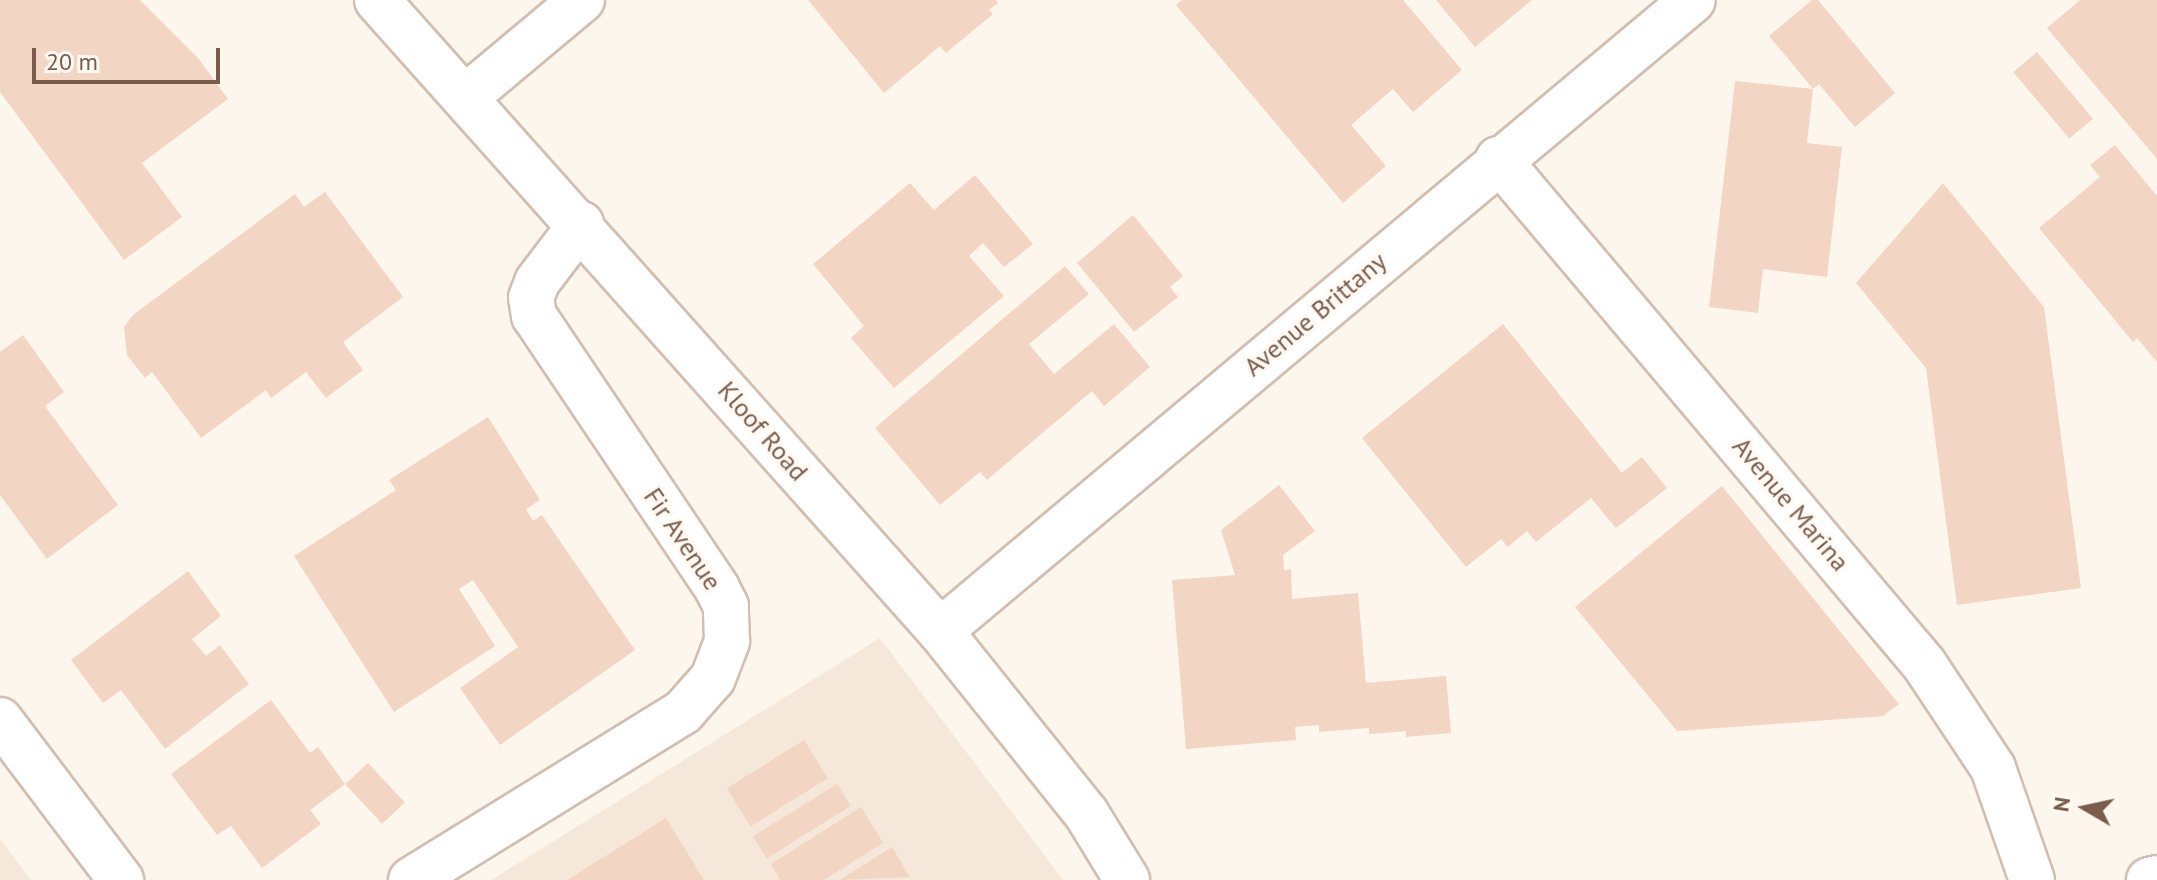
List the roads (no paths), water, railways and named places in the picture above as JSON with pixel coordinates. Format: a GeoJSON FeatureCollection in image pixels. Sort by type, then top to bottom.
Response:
{"type":"FeatureCollection","features":[{"type":"Feature","properties":{"kind":"street","name":"Kloof Road"},"geometry":{"type":"LineString","coordinates":[[377,0],[467,96],[940,631],[1086,813],[1127,880]]}},
{"type":"Feature","properties":{"kind":"street"},"geometry":{"type":"LineString","coordinates":[[467,96],[582,0]]}},
{"type":"Feature","properties":{"kind":"street","name":"Avenue Brittany"},"geometry":{"type":"LineString","coordinates":[[940,631],[1498,159],[1693,0]]}},
{"type":"Feature","properties":{"kind":"street","name":"Avenue Marina"},"geometry":{"type":"LineString","coordinates":[[1498,159],[1932,673],[1993,768],[2032,880]]}},
{"type":"Feature","properties":{"kind":"street","name":"Fir Avenue"},"geometry":{"type":"LineString","coordinates":[[411,880],[683,712],[713,678],[727,641],[726,606],[717,588],[534,316],[531,298],[537,282],[581,224]]}},
{"type":"Feature","properties":{"kind":"street"},"geometry":{"type":"LineString","coordinates":[[0,720],[121,880]]}},
{"type":"Feature","properties":{"kind":"street"},"geometry":{"type":"LineString","coordinates":[[2149,880],[2157,878]]}}]}
